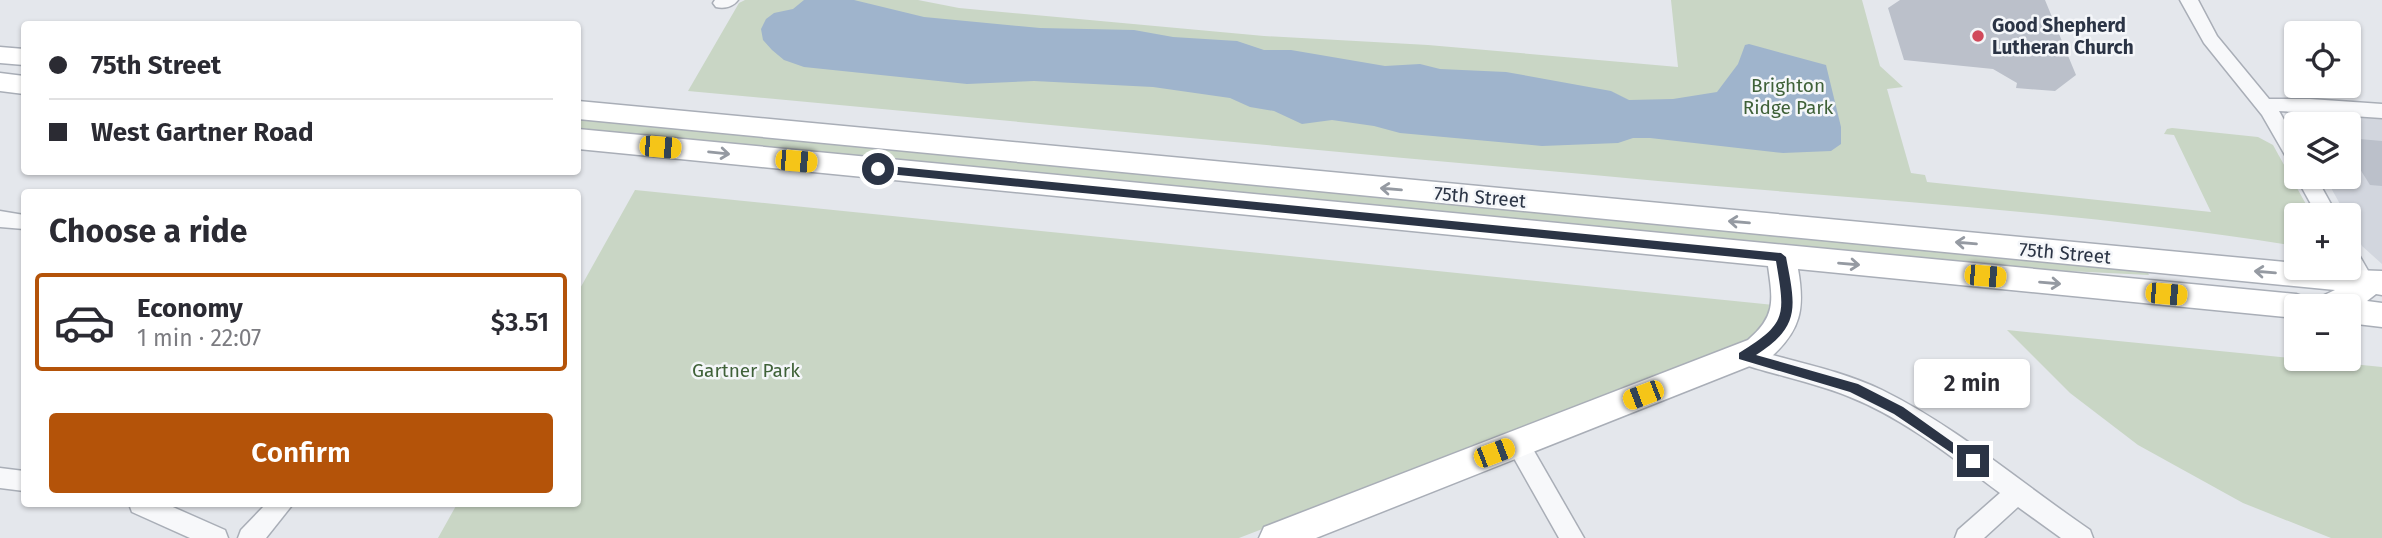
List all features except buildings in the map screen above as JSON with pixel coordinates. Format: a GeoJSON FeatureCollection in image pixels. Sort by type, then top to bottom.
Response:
{"type":"FeatureCollection","features":[{"type":"Feature","properties":{"kind":"main road"},"geometry":{"type":"LineString","coordinates":[[0,55],[21,57]]}},
{"type":"Feature","properties":{"kind":"main road"},"geometry":{"type":"LineString","coordinates":[[0,82],[21,85]]}},
{"type":"Feature","properties":{"kind":"main road","name":"75th Street"},"geometry":{"type":"LineString","coordinates":[[581,110],[2373,282]]}},
{"type":"Feature","properties":{"kind":"main road","name":"75th Street"},"geometry":{"type":"LineString","coordinates":[[581,139],[2284,305]]}},
{"type":"Feature","properties":{"kind":"main road"},"geometry":{"type":"LineString","coordinates":[[1276,538],[1744,356],[1772,339],[1785,321],[1787,298],[1781,257]]}},
{"type":"Feature","properties":{"kind":"main road"},"geometry":{"type":"LineString","coordinates":[[2354,294],[2373,282]]}},
{"type":"Feature","properties":{"kind":"main road"},"geometry":{"type":"LineString","coordinates":[[2361,313],[2382,315]]}},
{"type":"Feature","properties":{"kind":"street"},"geometry":{"type":"LineString","coordinates":[[2189,0],[2223,58],[2264,105],[2284,138]]}},
{"type":"Feature","properties":{"kind":"street"},"geometry":{"type":"LineString","coordinates":[[2264,105],[2309,105],[2382,111]]}},
{"type":"Feature","properties":{"kind":"street"},"geometry":{"type":"LineString","coordinates":[[0,219],[21,222]]}},
{"type":"Feature","properties":{"kind":"street"},"geometry":{"type":"LineString","coordinates":[[2361,269],[2373,282]]}},
{"type":"Feature","properties":{"kind":"street"},"geometry":{"type":"LineString","coordinates":[[1744,356],[1829,379],[1874,397],[1950,444],[2081,538]]}},
{"type":"Feature","properties":{"kind":"street"},"geometry":{"type":"LineString","coordinates":[[1518,444],[1572,538]]}},
{"type":"Feature","properties":{"kind":"street"},"geometry":{"type":"LineString","coordinates":[[0,478],[21,481]]}},
{"type":"Feature","properties":{"kind":"street"},"geometry":{"type":"LineString","coordinates":[[1967,538],[2017,493]]}},
{"type":"Feature","properties":{"kind":"street"},"geometry":{"type":"LineString","coordinates":[[148,507],[216,538]]}},
{"type":"Feature","properties":{"kind":"street"},"geometry":{"type":"LineString","coordinates":[[250,538],[278,507]]}},
{"type":"Feature","properties":{"kind":"shaded area"},"geometry":{"type":"Polygon","coordinates":[[[2279,104],[2382,112],[2382,264],[2361,244],[2361,203],[2339,203],[2332,189],[2361,189],[2361,112],[2284,112],[2279,104]]]}},
{"type":"Feature","properties":{"kind":"green space","name":"Brighton Ridge Park"},"geometry":{"type":"Polygon","coordinates":[[[745,0],[918,0],[959,8],[1264,36],[1428,45],[1678,67],[1671,0],[1862,0],[1880,66],[1903,87],[1887,89],[1911,173],[1925,175],[1927,182],[2211,212],[2174,135],[2164,134],[2167,129],[2172,128],[2258,137],[2273,145],[2284,165],[2284,189],[2298,189],[2305,203],[2284,203],[2284,244],[2137,224],[1978,208],[688,91],[739,3],[745,0]]]}},
{"type":"Feature","properties":{"kind":"green space"},"geometry":{"type":"Polygon","coordinates":[[[581,118],[2146,268],[2149,275],[1929,264],[581,132],[581,118]]]}},
{"type":"Feature","properties":{"kind":"green space","name":"Gartner Park"},"geometry":{"type":"Polygon","coordinates":[[[635,190],[1774,305],[1755,338],[1239,538],[438,538],[455,507],[581,507],[581,287],[635,190]]]}},
{"type":"Feature","properties":{"kind":"green space"},"geometry":{"type":"Polygon","coordinates":[[[2007,330],[2284,357],[2284,371],[2361,371],[2361,365],[2382,367],[2382,538],[2331,538],[2243,503],[2138,445],[2070,393],[2007,330]]]}},
{"type":"Feature","properties":{"kind":"water"},"geometry":{"type":"Polygon","coordinates":[[[804,0],[854,0],[924,17],[1040,28],[1134,30],[1173,37],[1237,41],[1264,50],[1291,50],[1385,66],[1420,64],[1440,69],[1506,72],[1611,91],[1629,100],[1673,99],[1717,92],[1738,64],[1745,45],[1749,44],[1826,65],[1841,127],[1841,144],[1831,151],[1783,153],[1650,138],[1633,138],[1618,143],[1542,146],[1400,133],[1332,120],[1302,124],[1274,111],[1250,107],[1230,98],[1153,87],[1034,81],[967,84],[804,67],[784,60],[772,50],[763,40],[761,29],[766,19],[774,13],[793,9],[804,0]]]}},
{"type":"Feature","properties":{"kind":"place","name":"Good Shepherd Lutheran Church"},"geometry":{"type":"Point","coordinates":[1978,36]}},
{"type":"Feature","properties":{"kind":"route"},"geometry":{"type":"LineString","coordinates":[[878,169],[1781,257],[1787,298],[1785,321],[1772,339],[1744,356],[1829,379],[1874,397],[1899,410],[1973,461]]}}]}
